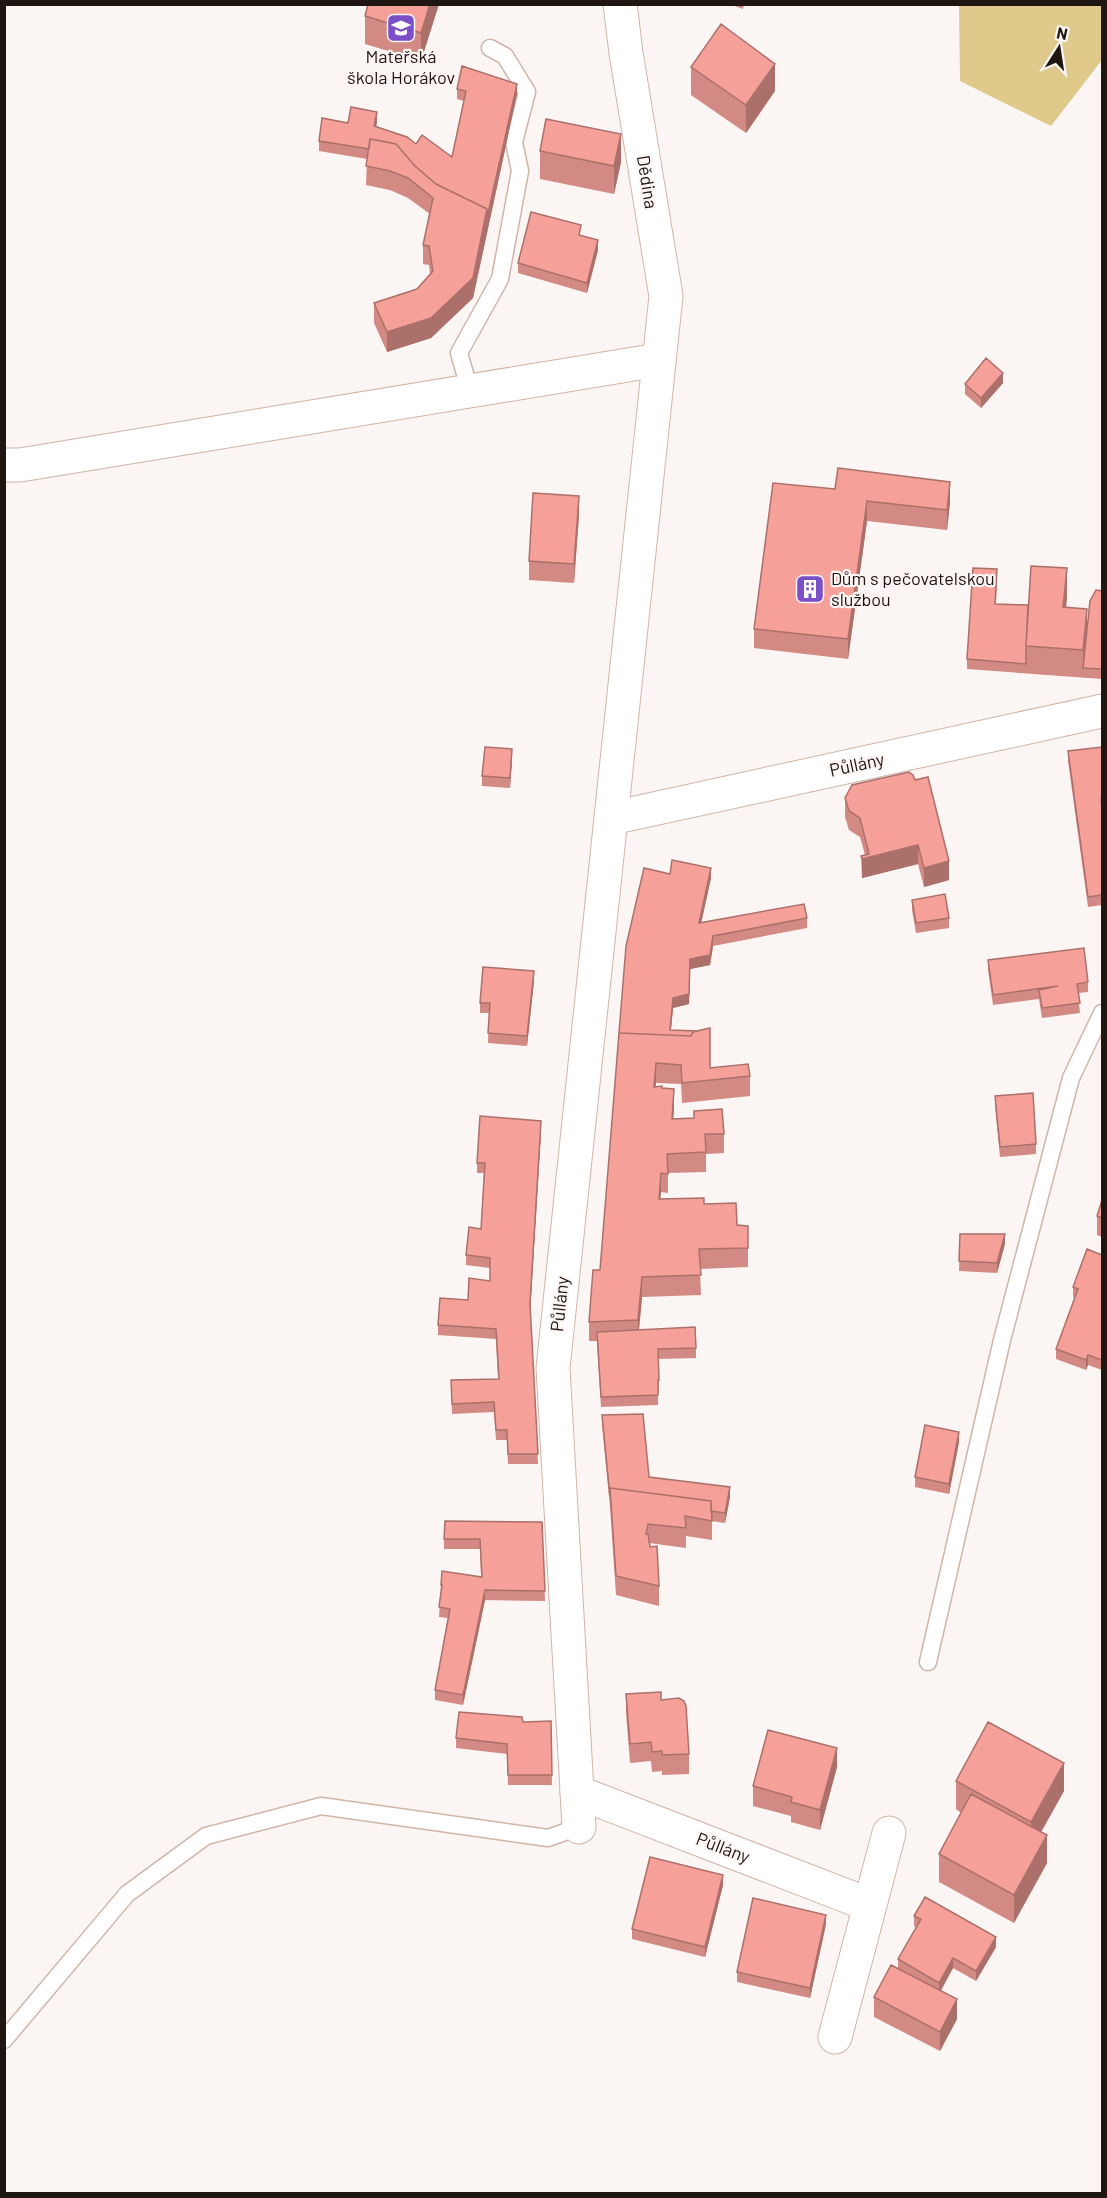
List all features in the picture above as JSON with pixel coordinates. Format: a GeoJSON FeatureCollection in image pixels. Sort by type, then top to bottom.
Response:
{"type":"FeatureCollection","features":[{"type":"Feature","properties":{"kind":"street","name":"Dědina"},"geometry":{"type":"LineString","coordinates":[[620,4],[666,296],[658,360]]}},
{"type":"Feature","properties":{"kind":"street"},"geometry":{"type":"LineString","coordinates":[[4,465],[31,463],[658,360]]}},
{"type":"Feature","properties":{"kind":"street","name":"Půllány"},"geometry":{"type":"LineString","coordinates":[[579,1827],[553,1368],[658,360]]}},
{"type":"Feature","properties":{"kind":"street","name":"Půllány"},"geometry":{"type":"LineString","coordinates":[[612,818],[1102,711]]}},
{"type":"Feature","properties":{"kind":"street","name":"Půllány"},"geometry":{"type":"LineString","coordinates":[[577,1792],[870,1905]]}},
{"type":"Feature","properties":{"kind":"street"},"geometry":{"type":"LineString","coordinates":[[835,2037],[889,1833]]}},
{"type":"Feature","properties":{"kind":"lane"},"geometry":{"type":"LineString","coordinates":[[470,390],[459,353],[500,279],[520,171],[514,142],[527,92],[505,56],[489,48]]}},
{"type":"Feature","properties":{"kind":"lane"},"geometry":{"type":"LineString","coordinates":[[928,1662],[1002,1340],[1071,1078],[1102,1013]]}},
{"type":"Feature","properties":{"kind":"lane"},"geometry":{"type":"LineString","coordinates":[[4,2040],[127,1894],[206,1836],[321,1806],[548,1838],[579,1827]]}},
{"type":"Feature","properties":{"kind":"shaded area"},"geometry":{"type":"Polygon","coordinates":[[[959,5],[1102,5],[1102,60],[1051,126],[960,81],[959,5]]]}},
{"type":"Feature","properties":{"kind":"building"},"geometry":{"type":"Polygon","coordinates":[[[368,4],[430,4],[421,33],[365,16],[368,4]]]}},
{"type":"Feature","properties":{"kind":"building"},"geometry":{"type":"Polygon","coordinates":[[[721,24],[775,64],[746,105],[691,67],[721,24]]]}},
{"type":"Feature","properties":{"kind":"building"},"geometry":{"type":"Polygon","coordinates":[[[462,66],[517,84],[487,218],[487,209],[436,184],[415,166],[396,144],[370,139],[369,149],[319,141],[322,118],[348,123],[351,107],[377,112],[374,126],[407,137],[416,144],[422,135],[452,157],[466,91],[457,89],[462,66]]]}},
{"type":"Feature","properties":{"kind":"building"},"geometry":{"type":"Polygon","coordinates":[[[546,119],[621,134],[614,166],[540,151],[546,119]]]}},
{"type":"Feature","properties":{"kind":"building"},"geometry":{"type":"Polygon","coordinates":[[[370,139],[396,144],[415,166],[436,184],[487,209],[473,278],[431,318],[387,332],[374,303],[417,289],[433,271],[429,246],[423,245],[433,198],[408,178],[366,166],[370,139]]]}},
{"type":"Feature","properties":{"kind":"building"},"geometry":{"type":"Polygon","coordinates":[[[531,212],[581,225],[579,235],[598,240],[587,283],[518,263],[531,212]]]}},
{"type":"Feature","properties":{"kind":"building"},"geometry":{"type":"Polygon","coordinates":[[[986,358],[1003,373],[981,398],[965,384],[986,358]]]}},
{"type":"Feature","properties":{"kind":"building","name":"Dům s pečovatelskou službou"},"geometry":{"type":"Polygon","coordinates":[[[838,468],[950,482],[947,510],[867,501],[848,639],[754,629],[773,483],[835,489],[838,468]]]}},
{"type":"Feature","properties":{"kind":"building"},"geometry":{"type":"Polygon","coordinates":[[[533,493],[579,496],[574,564],[529,561],[533,493]]]}},
{"type":"Feature","properties":{"kind":"building"},"geometry":{"type":"Polygon","coordinates":[[[1031,566],[1067,568],[1063,607],[1087,609],[1083,650],[1026,646],[1031,566]]]}},
{"type":"Feature","properties":{"kind":"building"},"geometry":{"type":"Polygon","coordinates":[[[973,568],[997,569],[995,604],[1028,605],[1026,664],[967,659],[973,568]]]}},
{"type":"Feature","properties":{"kind":"building"},"geometry":{"type":"Polygon","coordinates":[[[1096,590],[1102,591],[1102,669],[1083,668],[1090,601],[1096,590]]]}},
{"type":"Feature","properties":{"kind":"building"},"geometry":{"type":"Polygon","coordinates":[[[485,747],[512,749],[510,778],[482,776],[485,747]]]}},
{"type":"Feature","properties":{"kind":"building"},"geometry":{"type":"Polygon","coordinates":[[[1102,747],[1102,895],[1088,897],[1068,751],[1102,747]]]}},
{"type":"Feature","properties":{"kind":"building"},"geometry":{"type":"Polygon","coordinates":[[[909,772],[915,780],[928,777],[949,861],[924,868],[918,845],[862,859],[861,856],[869,854],[860,818],[849,811],[845,798],[852,785],[909,772]]]}},
{"type":"Feature","properties":{"kind":"building"},"geometry":{"type":"Polygon","coordinates":[[[672,860],[711,868],[699,923],[804,904],[807,918],[713,936],[710,955],[690,959],[689,994],[673,998],[670,1030],[697,1031],[691,1036],[619,1033],[626,946],[644,868],[670,874],[672,860]]]}},
{"type":"Feature","properties":{"kind":"building"},"geometry":{"type":"Polygon","coordinates":[[[945,894],[949,918],[916,923],[912,900],[945,894]]]}},
{"type":"Feature","properties":{"kind":"building"},"geometry":{"type":"Polygon","coordinates":[[[1084,948],[1088,982],[1077,984],[1080,1003],[1042,1008],[1039,990],[1058,986],[993,995],[988,960],[1084,948]]]}},
{"type":"Feature","properties":{"kind":"building"},"geometry":{"type":"Polygon","coordinates":[[[483,967],[534,971],[527,1036],[488,1033],[490,1003],[480,1003],[483,967]]]}},
{"type":"Feature","properties":{"kind":"building"},"geometry":{"type":"Polygon","coordinates":[[[710,1028],[710,1068],[748,1064],[750,1076],[682,1083],[681,1065],[656,1063],[654,1087],[674,1089],[672,1119],[694,1118],[694,1111],[722,1109],[724,1134],[705,1134],[706,1152],[667,1154],[668,1174],[661,1173],[659,1199],[704,1198],[704,1204],[736,1203],[737,1225],[748,1226],[748,1248],[699,1249],[701,1275],[642,1277],[638,1320],[589,1322],[593,1270],[600,1270],[619,1033],[691,1036],[693,1032],[710,1028]]]}},
{"type":"Feature","properties":{"kind":"building"},"geometry":{"type":"Polygon","coordinates":[[[1033,1093],[1036,1144],[1000,1147],[995,1096],[1033,1093]]]}},
{"type":"Feature","properties":{"kind":"building"},"geometry":{"type":"Polygon","coordinates":[[[480,1116],[541,1121],[530,1304],[538,1454],[508,1454],[507,1430],[496,1430],[494,1402],[452,1404],[451,1380],[499,1379],[496,1329],[438,1325],[440,1298],[468,1300],[469,1278],[490,1281],[490,1258],[466,1255],[469,1227],[481,1229],[485,1163],[477,1163],[480,1116]]]}},
{"type":"Feature","properties":{"kind":"building"},"geometry":{"type":"Polygon","coordinates":[[[1102,1200],[1102,1218],[1097,1216],[1102,1200]]]}},
{"type":"Feature","properties":{"kind":"building"},"geometry":{"type":"Polygon","coordinates":[[[960,1234],[1005,1234],[997,1263],[959,1261],[960,1234]]]}},
{"type":"Feature","properties":{"kind":"building"},"geometry":{"type":"Polygon","coordinates":[[[1087,1249],[1102,1255],[1102,1360],[1088,1355],[1086,1360],[1056,1349],[1078,1289],[1073,1287],[1087,1249]]]}},
{"type":"Feature","properties":{"kind":"building"},"geometry":{"type":"Polygon","coordinates":[[[695,1327],[696,1348],[658,1349],[658,1395],[601,1397],[597,1332],[695,1327]]]}},
{"type":"Feature","properties":{"kind":"building"},"geometry":{"type":"Polygon","coordinates":[[[643,1414],[649,1477],[730,1487],[725,1513],[711,1511],[711,1501],[610,1488],[610,1497],[602,1415],[643,1414]]]}},
{"type":"Feature","properties":{"kind":"building"},"geometry":{"type":"Polygon","coordinates":[[[925,1425],[959,1432],[949,1484],[915,1477],[925,1425]]]}},
{"type":"Feature","properties":{"kind":"building"},"geometry":{"type":"Polygon","coordinates":[[[610,1488],[711,1501],[712,1521],[685,1516],[686,1528],[648,1524],[646,1534],[648,1534],[650,1547],[657,1546],[659,1586],[616,1576],[610,1488]]]}},
{"type":"Feature","properties":{"kind":"building"},"geometry":{"type":"Polygon","coordinates":[[[445,1521],[542,1522],[545,1591],[485,1590],[463,1695],[435,1690],[450,1609],[439,1607],[442,1571],[482,1577],[480,1539],[444,1539],[445,1521]]]}},
{"type":"Feature","properties":{"kind":"building"},"geometry":{"type":"Polygon","coordinates":[[[661,1692],[661,1700],[679,1698],[684,1701],[689,1754],[662,1755],[662,1751],[652,1752],[651,1742],[630,1744],[626,1694],[661,1692]]]}},
{"type":"Feature","properties":{"kind":"building"},"geometry":{"type":"Polygon","coordinates":[[[459,1712],[522,1717],[523,1722],[551,1721],[552,1775],[508,1775],[507,1744],[456,1738],[459,1712]]]}},
{"type":"Feature","properties":{"kind":"building"},"geometry":{"type":"Polygon","coordinates":[[[988,1722],[1064,1763],[1031,1822],[956,1781],[988,1722]]]}},
{"type":"Feature","properties":{"kind":"building"},"geometry":{"type":"Polygon","coordinates":[[[768,1730],[837,1748],[820,1810],[791,1802],[792,1797],[753,1786],[768,1730]]]}},
{"type":"Feature","properties":{"kind":"building"},"geometry":{"type":"Polygon","coordinates":[[[971,1794],[1047,1835],[1014,1895],[939,1854],[971,1794]]]}},
{"type":"Feature","properties":{"kind":"building"},"geometry":{"type":"Polygon","coordinates":[[[650,1857],[723,1875],[705,1947],[632,1929],[650,1857]]]}},
{"type":"Feature","properties":{"kind":"building"},"geometry":{"type":"Polygon","coordinates":[[[925,1897],[996,1937],[976,1971],[953,1958],[939,1983],[898,1959],[921,1919],[914,1916],[925,1897]]]}},
{"type":"Feature","properties":{"kind":"building"},"geometry":{"type":"Polygon","coordinates":[[[753,1898],[826,1915],[810,1988],[737,1972],[753,1898]]]}},
{"type":"Feature","properties":{"kind":"building"},"geometry":{"type":"Polygon","coordinates":[[[891,1965],[957,1999],[940,2032],[874,1997],[891,1965]]]}},
{"type":"Feature","properties":{"kind":"place","name":"Mateřská škola Horákov"},"geometry":{"type":"Point","coordinates":[401,28]}},
{"type":"Feature","properties":{"kind":"place","name":"Dům s pečovatelskou službou"},"geometry":{"type":"Point","coordinates":[810,589]}}]}
